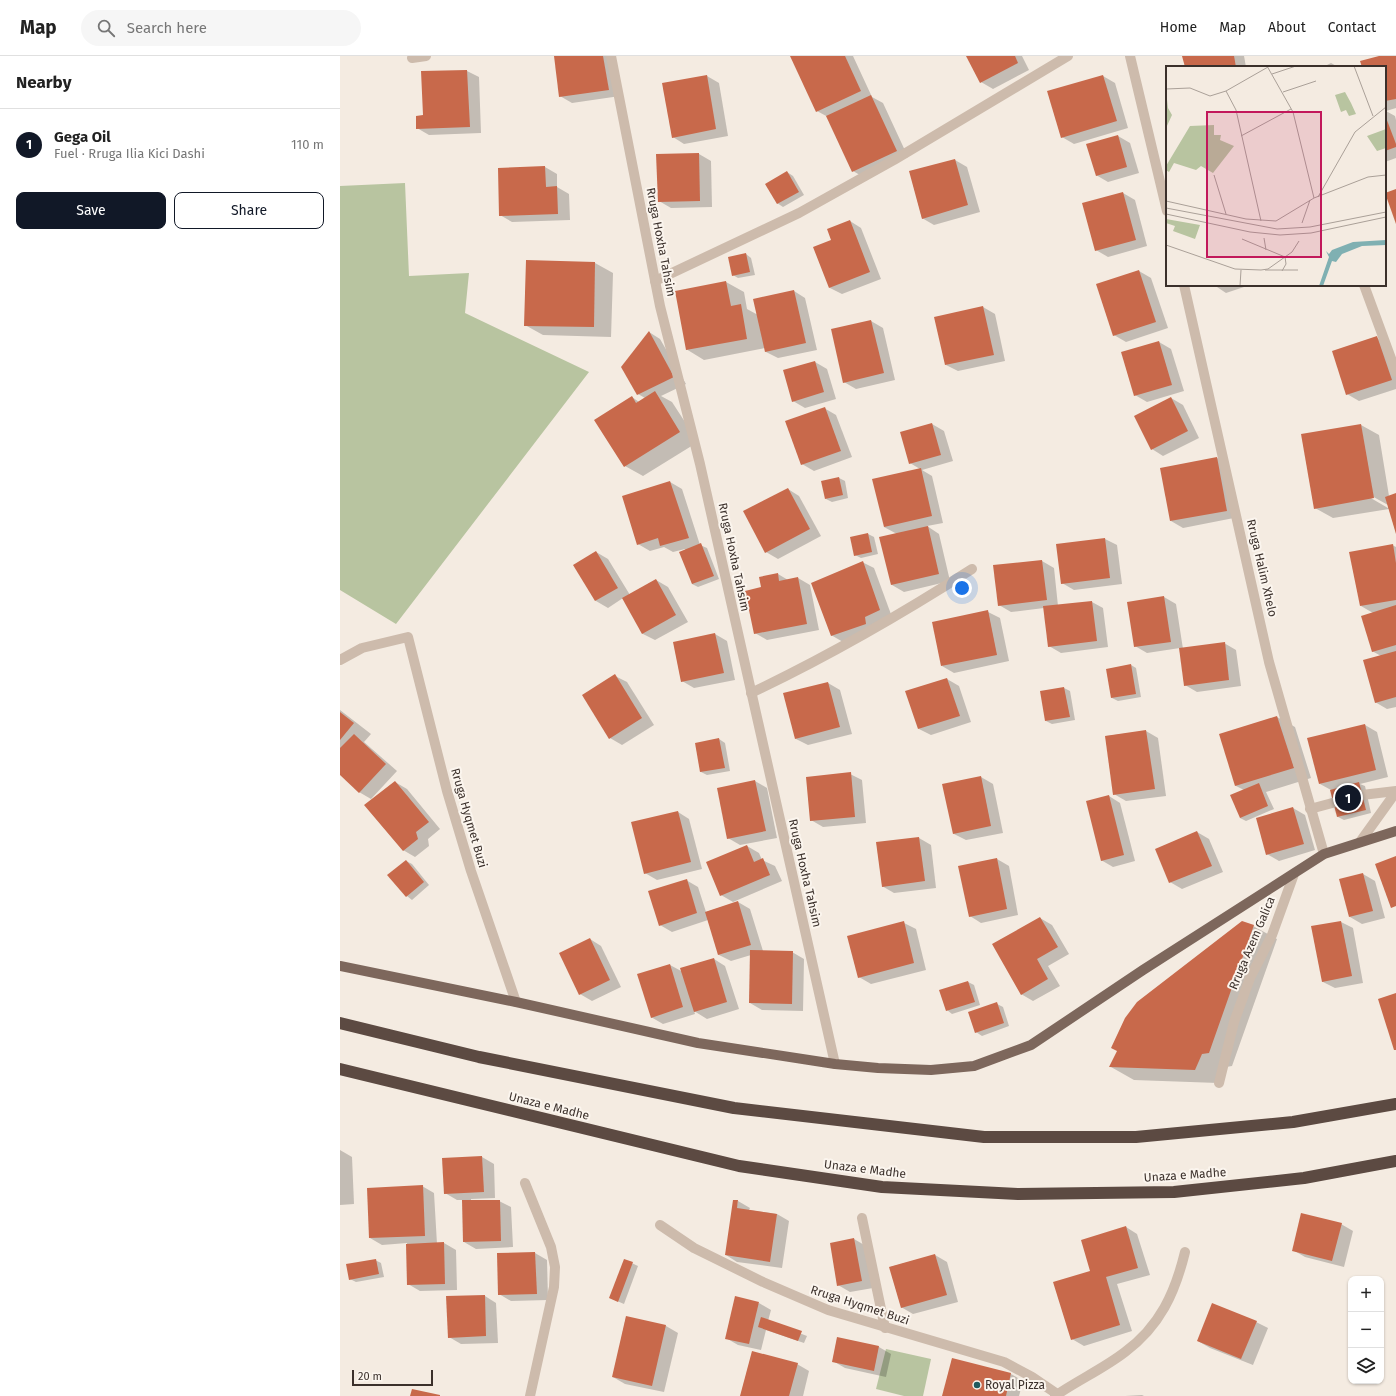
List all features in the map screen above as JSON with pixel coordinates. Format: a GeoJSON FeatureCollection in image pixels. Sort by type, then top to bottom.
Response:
{"type":"FeatureCollection","features":[{"type":"Feature","properties":{"kind":"highway"},"geometry":{"type":"LineString","coordinates":[[340,1023],[479,1057],[734,1108],[984,1138],[1136,1137],[1293,1122],[1396,1104]]}},
{"type":"Feature","properties":{"kind":"highway","name":"Unaza e Madhe"},"geometry":{"type":"LineString","coordinates":[[340,1069],[739,1166],[882,1186],[1018,1194],[1174,1192],[1304,1178],[1396,1161]]}},
{"type":"Feature","properties":{"kind":"main road"},"geometry":{"type":"LineString","coordinates":[[340,966],[516,1002],[698,1043],[835,1064],[931,1070],[974,1066],[1031,1045],[1143,970],[1324,854],[1396,831]]}},
{"type":"Feature","properties":{"kind":"street"},"geometry":{"type":"LineString","coordinates":[[412,58],[426,56]]}},
{"type":"Feature","properties":{"kind":"street","name":"Rruga Hoxha Tahsim"},"geometry":{"type":"LineString","coordinates":[[611,56],[655,281],[700,464],[835,1064]]}},
{"type":"Feature","properties":{"kind":"street"},"geometry":{"type":"LineString","coordinates":[[655,281],[799,213],[894,160],[1068,56]]}},
{"type":"Feature","properties":{"kind":"street"},"geometry":{"type":"LineString","coordinates":[[1130,56],[1166,207]]}},
{"type":"Feature","properties":{"kind":"street","name":"Rruga Halim Xhelo"},"geometry":{"type":"LineString","coordinates":[[1184,286],[1270,662],[1310,809],[1324,854]]}},
{"type":"Feature","properties":{"kind":"street"},"geometry":{"type":"LineString","coordinates":[[1364,286],[1396,372]]}},
{"type":"Feature","properties":{"kind":"street"},"geometry":{"type":"LineString","coordinates":[[751,693],[804,668],[871,632],[972,569]]}},
{"type":"Feature","properties":{"kind":"street","name":"Rruga Hyqmet Buzi"},"geometry":{"type":"LineString","coordinates":[[340,660],[362,648],[408,638],[447,791],[470,871],[516,1002]]}},
{"type":"Feature","properties":{"kind":"street"},"geometry":{"type":"LineString","coordinates":[[1310,809],[1362,794],[1396,792]]}},
{"type":"Feature","properties":{"kind":"street"},"geometry":{"type":"LineString","coordinates":[[1360,842],[1396,792]]}},
{"type":"Feature","properties":{"kind":"street","name":"Rruga Azem Galica"},"geometry":{"type":"LineString","coordinates":[[1219,1084],[1234,1022],[1250,978],[1272,935],[1294,874]]}},
{"type":"Feature","properties":{"kind":"street"},"geometry":{"type":"LineString","coordinates":[[525,1183],[551,1247],[555,1267],[554,1287],[530,1396]]}},
{"type":"Feature","properties":{"kind":"street"},"geometry":{"type":"LineString","coordinates":[[862,1218],[885,1328]]}},
{"type":"Feature","properties":{"kind":"street","name":"Rruga Hyqmet Buzi"},"geometry":{"type":"LineString","coordinates":[[660,1225],[694,1248],[763,1282],[828,1310],[1004,1362],[1032,1377],[1057,1395]]}},
{"type":"Feature","properties":{"kind":"street"},"geometry":{"type":"LineString","coordinates":[[1057,1395],[1125,1352],[1149,1330],[1166,1306],[1178,1282],[1185,1252]]}},
{"type":"Feature","properties":{"kind":"green space"},"geometry":{"type":"Polygon","coordinates":[[[405,183],[409,276],[469,273],[465,313],[589,372],[396,624],[340,590],[340,186],[405,183]]]}},
{"type":"Feature","properties":{"kind":"green space"},"geometry":{"type":"Polygon","coordinates":[[[886,1349],[931,1359],[923,1396],[904,1396],[876,1389],[886,1349]]]}},
{"type":"Feature","properties":{"kind":"building"},"geometry":{"type":"Polygon","coordinates":[[[554,56],[603,56],[609,90],[559,97],[554,56]]]}},
{"type":"Feature","properties":{"kind":"building"},"geometry":{"type":"Polygon","coordinates":[[[790,56],[845,56],[861,91],[816,112],[790,56]]]}},
{"type":"Feature","properties":{"kind":"building"},"geometry":{"type":"Polygon","coordinates":[[[966,56],[1015,56],[1018,63],[980,83],[966,56]]]}},
{"type":"Feature","properties":{"kind":"building"},"geometry":{"type":"Polygon","coordinates":[[[1182,56],[1234,56],[1236,66],[1185,66],[1182,56]]]}},
{"type":"Feature","properties":{"kind":"building"},"geometry":{"type":"Polygon","coordinates":[[[1379,56],[1396,56],[1396,99],[1386,101],[1386,66],[1362,66],[1360,61],[1379,56]]]}},
{"type":"Feature","properties":{"kind":"building"},"geometry":{"type":"Polygon","coordinates":[[[467,70],[470,127],[416,129],[416,116],[423,115],[421,71],[467,70]]]}},
{"type":"Feature","properties":{"kind":"building"},"geometry":{"type":"Polygon","coordinates":[[[707,75],[716,129],[672,138],[662,83],[707,75]]]}},
{"type":"Feature","properties":{"kind":"building"},"geometry":{"type":"Polygon","coordinates":[[[1103,75],[1117,121],[1061,138],[1047,91],[1103,75]]]}},
{"type":"Feature","properties":{"kind":"building"},"geometry":{"type":"Polygon","coordinates":[[[871,95],[897,151],[852,172],[826,116],[871,95]]]}},
{"type":"Feature","properties":{"kind":"building"},"geometry":{"type":"Polygon","coordinates":[[[1386,118],[1396,144],[1396,147],[1386,151],[1386,118]]]}},
{"type":"Feature","properties":{"kind":"building"},"geometry":{"type":"Polygon","coordinates":[[[1118,135],[1127,167],[1096,176],[1086,144],[1118,135]]]}},
{"type":"Feature","properties":{"kind":"building"},"geometry":{"type":"Polygon","coordinates":[[[699,153],[700,201],[658,202],[656,154],[699,153]]]}},
{"type":"Feature","properties":{"kind":"building"},"geometry":{"type":"Polygon","coordinates":[[[955,159],[968,205],[922,219],[909,171],[955,159]]]}},
{"type":"Feature","properties":{"kind":"building"},"geometry":{"type":"Polygon","coordinates":[[[545,166],[546,187],[557,186],[558,214],[499,216],[498,168],[545,166]]]}},
{"type":"Feature","properties":{"kind":"building"},"geometry":{"type":"Polygon","coordinates":[[[787,171],[799,192],[777,204],[765,184],[787,171]]]}},
{"type":"Feature","properties":{"kind":"building"},"geometry":{"type":"Polygon","coordinates":[[[1396,189],[1396,224],[1386,196],[1386,193],[1396,189]]]}},
{"type":"Feature","properties":{"kind":"building"},"geometry":{"type":"Polygon","coordinates":[[[1123,192],[1136,240],[1095,251],[1082,203],[1123,192]]]}},
{"type":"Feature","properties":{"kind":"building"},"geometry":{"type":"Polygon","coordinates":[[[850,220],[870,272],[829,288],[813,247],[831,240],[827,229],[850,220]]]}},
{"type":"Feature","properties":{"kind":"building"},"geometry":{"type":"Polygon","coordinates":[[[746,253],[750,272],[732,276],[728,257],[746,253]]]}},
{"type":"Feature","properties":{"kind":"building"},"geometry":{"type":"Polygon","coordinates":[[[526,260],[595,262],[594,327],[524,326],[526,260]]]}},
{"type":"Feature","properties":{"kind":"building"},"geometry":{"type":"Polygon","coordinates":[[[1139,270],[1156,322],[1113,336],[1096,284],[1139,270]]]}},
{"type":"Feature","properties":{"kind":"building"},"geometry":{"type":"Polygon","coordinates":[[[726,281],[731,306],[741,304],[747,339],[686,350],[675,291],[726,281]]]}},
{"type":"Feature","properties":{"kind":"building"},"geometry":{"type":"Polygon","coordinates":[[[794,290],[806,343],[765,352],[753,299],[794,290]]]}},
{"type":"Feature","properties":{"kind":"building"},"geometry":{"type":"Polygon","coordinates":[[[983,306],[994,355],[945,365],[934,317],[983,306]]]}},
{"type":"Feature","properties":{"kind":"building"},"geometry":{"type":"Polygon","coordinates":[[[871,320],[884,373],[843,383],[831,329],[871,320]]]}},
{"type":"Feature","properties":{"kind":"building"},"geometry":{"type":"Polygon","coordinates":[[[649,331],[674,377],[637,395],[621,367],[649,331]]]}},
{"type":"Feature","properties":{"kind":"building"},"geometry":{"type":"Polygon","coordinates":[[[1377,336],[1392,380],[1346,395],[1332,351],[1377,336]]]}},
{"type":"Feature","properties":{"kind":"building"},"geometry":{"type":"Polygon","coordinates":[[[1159,341],[1172,385],[1134,396],[1121,352],[1159,341]]]}},
{"type":"Feature","properties":{"kind":"building"},"geometry":{"type":"Polygon","coordinates":[[[815,361],[824,392],[792,402],[783,370],[815,361]]]}},
{"type":"Feature","properties":{"kind":"building"},"geometry":{"type":"Polygon","coordinates":[[[655,391],[680,432],[624,467],[594,420],[632,396],[636,403],[655,391]]]}},
{"type":"Feature","properties":{"kind":"building"},"geometry":{"type":"Polygon","coordinates":[[[1171,397],[1188,431],[1151,450],[1134,416],[1171,397]]]}},
{"type":"Feature","properties":{"kind":"building"},"geometry":{"type":"Polygon","coordinates":[[[825,407],[841,451],[801,465],[785,421],[825,407]]]}},
{"type":"Feature","properties":{"kind":"building"},"geometry":{"type":"Polygon","coordinates":[[[932,423],[941,455],[909,464],[900,432],[932,423]]]}},
{"type":"Feature","properties":{"kind":"building"},"geometry":{"type":"Polygon","coordinates":[[[1361,424],[1374,498],[1314,509],[1301,434],[1361,424]]]}},
{"type":"Feature","properties":{"kind":"building"},"geometry":{"type":"Polygon","coordinates":[[[1217,457],[1227,511],[1170,521],[1160,468],[1217,457]]]}},
{"type":"Feature","properties":{"kind":"building"},"geometry":{"type":"Polygon","coordinates":[[[921,468],[932,516],[884,527],[872,479],[921,468]]]}},
{"type":"Feature","properties":{"kind":"building"},"geometry":{"type":"Polygon","coordinates":[[[839,477],[843,495],[825,499],[821,481],[839,477]]]}},
{"type":"Feature","properties":{"kind":"building"},"geometry":{"type":"Polygon","coordinates":[[[670,481],[689,538],[660,546],[658,538],[637,545],[622,496],[670,481]]]}},
{"type":"Feature","properties":{"kind":"building"},"geometry":{"type":"Polygon","coordinates":[[[788,488],[810,529],[765,553],[743,511],[788,488]]]}},
{"type":"Feature","properties":{"kind":"building"},"geometry":{"type":"Polygon","coordinates":[[[1396,493],[1396,534],[1385,497],[1396,493]]]}},
{"type":"Feature","properties":{"kind":"building"},"geometry":{"type":"Polygon","coordinates":[[[928,526],[939,574],[891,585],[879,537],[928,526]]]}},
{"type":"Feature","properties":{"kind":"building"},"geometry":{"type":"Polygon","coordinates":[[[868,533],[872,552],[854,556],[850,537],[868,533]]]}},
{"type":"Feature","properties":{"kind":"building"},"geometry":{"type":"Polygon","coordinates":[[[1105,538],[1110,578],[1061,584],[1056,544],[1105,538]]]}},
{"type":"Feature","properties":{"kind":"building"},"geometry":{"type":"Polygon","coordinates":[[[701,543],[714,576],[692,584],[679,552],[701,543]]]}},
{"type":"Feature","properties":{"kind":"building"},"geometry":{"type":"Polygon","coordinates":[[[1393,544],[1396,563],[1396,600],[1360,606],[1349,552],[1393,544]]]}},
{"type":"Feature","properties":{"kind":"building"},"geometry":{"type":"Polygon","coordinates":[[[596,551],[618,588],[595,601],[573,565],[596,551]]]}},
{"type":"Feature","properties":{"kind":"building"},"geometry":{"type":"Polygon","coordinates":[[[1042,560],[1047,600],[998,606],[993,565],[1042,560]]]}},
{"type":"Feature","properties":{"kind":"building"},"geometry":{"type":"Polygon","coordinates":[[[863,561],[880,610],[865,617],[866,624],[831,636],[811,583],[863,561]]]}},
{"type":"Feature","properties":{"kind":"building"},"geometry":{"type":"Polygon","coordinates":[[[778,573],[779,581],[798,577],[807,624],[754,634],[745,591],[761,587],[759,577],[778,573]]]}},
{"type":"Feature","properties":{"kind":"building"},"geometry":{"type":"Polygon","coordinates":[[[656,579],[676,615],[642,634],[622,598],[656,579]]]}},
{"type":"Feature","properties":{"kind":"building"},"geometry":{"type":"Polygon","coordinates":[[[1164,596],[1171,642],[1134,647],[1127,602],[1164,596]]]}},
{"type":"Feature","properties":{"kind":"building"},"geometry":{"type":"Polygon","coordinates":[[[1092,601],[1097,641],[1048,647],[1043,606],[1092,601]]]}},
{"type":"Feature","properties":{"kind":"building"},"geometry":{"type":"Polygon","coordinates":[[[1396,605],[1396,645],[1372,652],[1361,616],[1396,605]]]}},
{"type":"Feature","properties":{"kind":"building"},"geometry":{"type":"Polygon","coordinates":[[[988,610],[997,655],[941,666],[932,622],[988,610]]]}},
{"type":"Feature","properties":{"kind":"building"},"geometry":{"type":"Polygon","coordinates":[[[715,633],[724,673],[681,682],[673,642],[715,633]]]}},
{"type":"Feature","properties":{"kind":"building"},"geometry":{"type":"Polygon","coordinates":[[[1225,642],[1229,680],[1184,686],[1179,648],[1225,642]]]}},
{"type":"Feature","properties":{"kind":"building"},"geometry":{"type":"Polygon","coordinates":[[[1396,651],[1396,697],[1375,703],[1363,660],[1396,651]]]}},
{"type":"Feature","properties":{"kind":"building"},"geometry":{"type":"Polygon","coordinates":[[[1131,664],[1136,694],[1111,698],[1106,669],[1131,664]]]}},
{"type":"Feature","properties":{"kind":"building"},"geometry":{"type":"Polygon","coordinates":[[[615,674],[642,718],[609,739],[582,695],[615,674]]]}},
{"type":"Feature","properties":{"kind":"building"},"geometry":{"type":"Polygon","coordinates":[[[947,678],[960,716],[918,729],[905,691],[947,678]]]}},
{"type":"Feature","properties":{"kind":"building"},"geometry":{"type":"Polygon","coordinates":[[[828,682],[840,727],[795,739],[783,693],[828,682]]]}},
{"type":"Feature","properties":{"kind":"building"},"geometry":{"type":"Polygon","coordinates":[[[1064,687],[1070,717],[1045,721],[1040,691],[1064,687]]]}},
{"type":"Feature","properties":{"kind":"building"},"geometry":{"type":"Polygon","coordinates":[[[340,712],[354,723],[340,740],[340,712]]]}},
{"type":"Feature","properties":{"kind":"building"},"geometry":{"type":"Polygon","coordinates":[[[1277,716],[1294,768],[1235,786],[1219,734],[1277,716]]]}},
{"type":"Feature","properties":{"kind":"building"},"geometry":{"type":"Polygon","coordinates":[[[1365,724],[1376,770],[1319,784],[1307,738],[1365,724]]]}},
{"type":"Feature","properties":{"kind":"building"},"geometry":{"type":"Polygon","coordinates":[[[1146,730],[1155,789],[1113,795],[1105,736],[1146,730]]]}},
{"type":"Feature","properties":{"kind":"building"},"geometry":{"type":"Polygon","coordinates":[[[354,734],[386,764],[359,793],[340,775],[340,748],[354,734]]]}},
{"type":"Feature","properties":{"kind":"building"},"geometry":{"type":"Polygon","coordinates":[[[719,738],[725,768],[700,772],[695,743],[719,738]]]}},
{"type":"Feature","properties":{"kind":"building"},"geometry":{"type":"Polygon","coordinates":[[[851,772],[855,817],[810,821],[806,777],[851,772]]]}},
{"type":"Feature","properties":{"kind":"building"},"geometry":{"type":"Polygon","coordinates":[[[981,776],[991,826],[953,834],[942,784],[981,776]]]}},
{"type":"Feature","properties":{"kind":"building"},"geometry":{"type":"Polygon","coordinates":[[[755,780],[766,831],[727,839],[717,788],[755,780]]]}},
{"type":"Feature","properties":{"kind":"building"},"geometry":{"type":"Polygon","coordinates":[[[395,781],[429,822],[416,832],[418,839],[403,851],[364,805],[395,781]]]}},
{"type":"Feature","properties":{"kind":"building"},"geometry":{"type":"Polygon","coordinates":[[[1359,782],[1366,810],[1337,817],[1330,790],[1359,782]]]}},
{"type":"Feature","properties":{"kind":"building"},"geometry":{"type":"Polygon","coordinates":[[[1259,783],[1268,806],[1240,818],[1230,795],[1259,783]]]}},
{"type":"Feature","properties":{"kind":"building"},"geometry":{"type":"Polygon","coordinates":[[[1109,795],[1124,855],[1101,861],[1086,801],[1109,795]]]}},
{"type":"Feature","properties":{"kind":"building"},"geometry":{"type":"Polygon","coordinates":[[[1293,807],[1304,844],[1266,855],[1256,818],[1293,807]]]}},
{"type":"Feature","properties":{"kind":"building"},"geometry":{"type":"Polygon","coordinates":[[[678,811],[691,862],[644,874],[631,822],[678,811]]]}},
{"type":"Feature","properties":{"kind":"building"},"geometry":{"type":"Polygon","coordinates":[[[1197,831],[1212,866],[1169,883],[1155,849],[1197,831]]]}},
{"type":"Feature","properties":{"kind":"building"},"geometry":{"type":"Polygon","coordinates":[[[919,837],[925,881],[882,887],[876,842],[919,837]]]}},
{"type":"Feature","properties":{"kind":"building"},"geometry":{"type":"Polygon","coordinates":[[[747,845],[754,862],[763,858],[770,875],[720,896],[706,862],[747,845]]]}},
{"type":"Feature","properties":{"kind":"building"},"geometry":{"type":"Polygon","coordinates":[[[1396,856],[1396,906],[1391,908],[1375,864],[1396,856]]]}},
{"type":"Feature","properties":{"kind":"building"},"geometry":{"type":"Polygon","coordinates":[[[997,858],[1007,909],[969,917],[958,866],[997,858]]]}},
{"type":"Feature","properties":{"kind":"building"},"geometry":{"type":"Polygon","coordinates":[[[406,860],[424,882],[406,897],[387,875],[406,860]]]}},
{"type":"Feature","properties":{"kind":"building"},"geometry":{"type":"Polygon","coordinates":[[[1363,873],[1373,911],[1349,917],[1339,879],[1363,873]]]}},
{"type":"Feature","properties":{"kind":"building"},"geometry":{"type":"Polygon","coordinates":[[[687,879],[697,913],[659,926],[648,891],[687,879]]]}},
{"type":"Feature","properties":{"kind":"building"},"geometry":{"type":"Polygon","coordinates":[[[738,901],[751,945],[718,955],[705,912],[738,901]]]}},
{"type":"Feature","properties":{"kind":"building"},"geometry":{"type":"Polygon","coordinates":[[[1040,917],[1058,947],[1037,959],[1048,979],[1021,995],[992,944],[1040,917]]]}},
{"type":"Feature","properties":{"kind":"building"},"geometry":{"type":"Polygon","coordinates":[[[904,921],[914,963],[858,978],[847,936],[904,921]]]}},
{"type":"Feature","properties":{"kind":"building"},"geometry":{"type":"Polygon","coordinates":[[[1242,921],[1254,925],[1209,1053],[1202,1054],[1195,1070],[1109,1067],[1117,1051],[1111,1048],[1125,1018],[1137,1002],[1242,921]]]}},
{"type":"Feature","properties":{"kind":"building"},"geometry":{"type":"Polygon","coordinates":[[[1341,921],[1352,976],[1322,982],[1311,926],[1341,921]]]}},
{"type":"Feature","properties":{"kind":"building"},"geometry":{"type":"Polygon","coordinates":[[[590,938],[610,980],[579,995],[559,953],[590,938]]]}},
{"type":"Feature","properties":{"kind":"building"},"geometry":{"type":"Polygon","coordinates":[[[750,950],[793,951],[792,1004],[749,1003],[750,950]]]}},
{"type":"Feature","properties":{"kind":"building"},"geometry":{"type":"Polygon","coordinates":[[[714,958],[727,1002],[694,1012],[680,968],[714,958]]]}},
{"type":"Feature","properties":{"kind":"building"},"geometry":{"type":"Polygon","coordinates":[[[670,964],[683,1007],[651,1018],[637,974],[670,964]]]}},
{"type":"Feature","properties":{"kind":"building"},"geometry":{"type":"Polygon","coordinates":[[[968,981],[975,1002],[946,1011],[939,990],[968,981]]]}},
{"type":"Feature","properties":{"kind":"building"},"geometry":{"type":"Polygon","coordinates":[[[1396,993],[1396,1050],[1394,1050],[1378,999],[1396,993]]]}},
{"type":"Feature","properties":{"kind":"building"},"geometry":{"type":"Polygon","coordinates":[[[997,1002],[1004,1023],[975,1033],[968,1012],[997,1002]]]}},
{"type":"Feature","properties":{"kind":"building"},"geometry":{"type":"Polygon","coordinates":[[[482,1156],[484,1192],[444,1194],[442,1158],[482,1156]]]}},
{"type":"Feature","properties":{"kind":"building"},"geometry":{"type":"Polygon","coordinates":[[[423,1185],[425,1236],[369,1238],[367,1188],[423,1185]]]}},
{"type":"Feature","properties":{"kind":"building"},"geometry":{"type":"Polygon","coordinates":[[[462,1200],[500,1200],[501,1241],[463,1242],[462,1200]]]}},
{"type":"Feature","properties":{"kind":"building"},"geometry":{"type":"Polygon","coordinates":[[[733,1200],[738,1200],[737,1208],[777,1214],[770,1262],[725,1255],[733,1200]]]}},
{"type":"Feature","properties":{"kind":"building"},"geometry":{"type":"Polygon","coordinates":[[[1301,1213],[1342,1223],[1332,1261],[1292,1251],[1301,1213]]]}},
{"type":"Feature","properties":{"kind":"building"},"geometry":{"type":"Polygon","coordinates":[[[1126,1226],[1138,1268],[1106,1277],[1120,1325],[1071,1340],[1053,1282],[1090,1271],[1081,1240],[1126,1226]]]}},
{"type":"Feature","properties":{"kind":"building"},"geometry":{"type":"Polygon","coordinates":[[[854,1238],[862,1281],[837,1286],[830,1243],[854,1238]]]}},
{"type":"Feature","properties":{"kind":"building"},"geometry":{"type":"Polygon","coordinates":[[[444,1242],[445,1284],[407,1285],[406,1244],[444,1242]]]}},
{"type":"Feature","properties":{"kind":"building"},"geometry":{"type":"Polygon","coordinates":[[[535,1252],[537,1294],[498,1295],[497,1253],[535,1252]]]}},
{"type":"Feature","properties":{"kind":"building"},"geometry":{"type":"Polygon","coordinates":[[[935,1254],[947,1295],[901,1308],[889,1267],[935,1254]]]}},
{"type":"Feature","properties":{"kind":"building"},"geometry":{"type":"Polygon","coordinates":[[[376,1259],[379,1274],[349,1280],[346,1264],[376,1259]]]}},
{"type":"Feature","properties":{"kind":"building"},"geometry":{"type":"Polygon","coordinates":[[[624,1259],[633,1262],[618,1302],[609,1298],[624,1259]]]}},
{"type":"Feature","properties":{"kind":"building"},"geometry":{"type":"Polygon","coordinates":[[[485,1295],[486,1336],[448,1338],[446,1296],[485,1295]]]}},
{"type":"Feature","properties":{"kind":"building"},"geometry":{"type":"Polygon","coordinates":[[[735,1296],[759,1302],[749,1344],[725,1339],[735,1296]]]}},
{"type":"Feature","properties":{"kind":"building"},"geometry":{"type":"Polygon","coordinates":[[[1212,1303],[1257,1321],[1241,1359],[1197,1341],[1212,1303]]]}},
{"type":"Feature","properties":{"kind":"building"},"geometry":{"type":"Polygon","coordinates":[[[626,1316],[666,1325],[652,1386],[612,1377],[626,1316]]]}},
{"type":"Feature","properties":{"kind":"building"},"geometry":{"type":"Polygon","coordinates":[[[761,1317],[802,1331],[798,1341],[758,1327],[761,1317]]]}},
{"type":"Feature","properties":{"kind":"building"},"geometry":{"type":"Polygon","coordinates":[[[837,1337],[879,1346],[874,1371],[832,1362],[837,1337]]]}},
{"type":"Feature","properties":{"kind":"building"},"geometry":{"type":"Polygon","coordinates":[[[752,1351],[798,1363],[789,1396],[740,1396],[752,1351]]]}},
{"type":"Feature","properties":{"kind":"building","name":"Royal Pizza"},"geometry":{"type":"Polygon","coordinates":[[[952,1358],[1011,1373],[1006,1396],[942,1396],[952,1358]]]}},
{"type":"Feature","properties":{"kind":"building"},"geometry":{"type":"Polygon","coordinates":[[[412,1389],[440,1395],[440,1396],[410,1396],[412,1389]]]}},
{"type":"Feature","properties":{"kind":"place","name":"Gega Oil"},"geometry":{"type":"Point","coordinates":[1348,798]}},
{"type":"Feature","properties":{"kind":"place","name":"Royal Pizza"},"geometry":{"type":"Point","coordinates":[977,1385]}}]}
